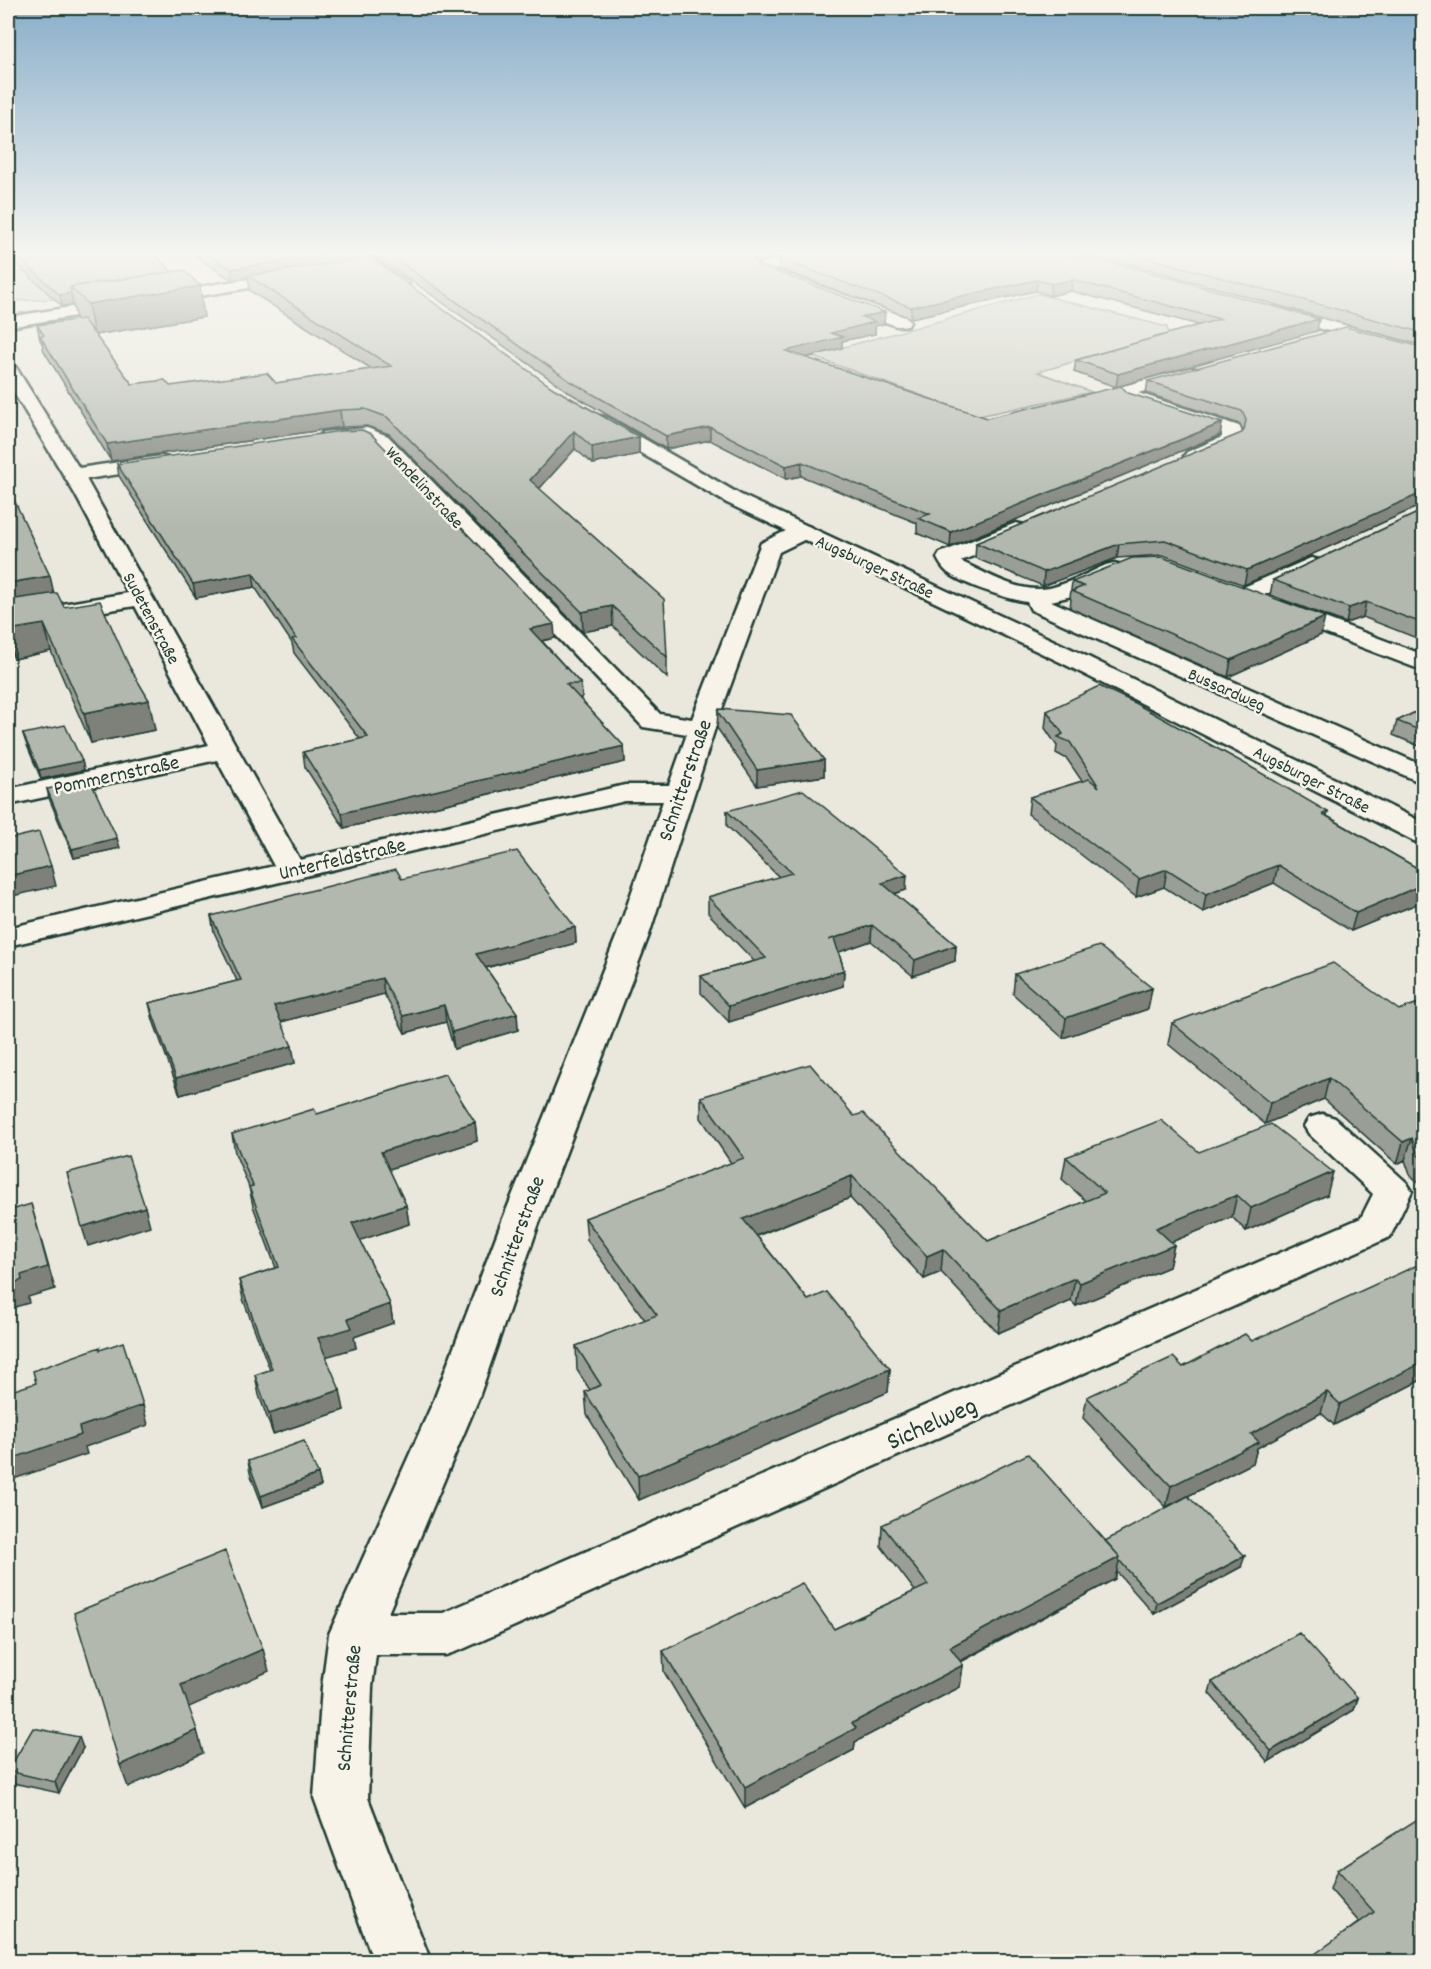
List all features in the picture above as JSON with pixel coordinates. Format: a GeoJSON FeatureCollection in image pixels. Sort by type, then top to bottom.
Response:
{"type":"FeatureCollection","features":[{"type":"Feature","properties":{"kind":"street"},"geometry":{"type":"LineString","coordinates":[[1390,344],[1424,353]]}},
{"type":"Feature","properties":{"kind":"street"},"geometry":{"type":"LineString","coordinates":[[1181,461],[1232,440],[1232,430],[1134,399],[1125,391],[1208,368]]}},
{"type":"Feature","properties":{"kind":"street","name":"Sudetenstraße"},"geometry":{"type":"LineString","coordinates":[[8,369],[73,476],[142,598],[291,870]]}},
{"type":"Feature","properties":{"kind":"street","name":"Augsburger Straße"},"geometry":{"type":"LineString","coordinates":[[588,415],[725,494],[1069,657],[1424,835]]}},
{"type":"Feature","properties":{"kind":"street","name":"Wendelinstraße"},"geometry":{"type":"LineString","coordinates":[[309,440],[367,434],[381,440],[652,721],[702,728]]}},
{"type":"Feature","properties":{"kind":"street"},"geometry":{"type":"LineString","coordinates":[[73,476],[186,458]]}},
{"type":"Feature","properties":{"kind":"street","name":"Bussardweg"},"geometry":{"type":"LineString","coordinates":[[1031,524],[948,558],[954,567],[1017,593],[1037,597],[1057,593],[1126,565],[1134,565]]}},
{"type":"Feature","properties":{"kind":"street","name":"Schnitterstraße"},"geometry":{"type":"LineString","coordinates":[[403,1962],[341,1798],[347,1687],[354,1634],[456,1400],[519,1226],[633,935],[679,793],[769,548],[802,532]]}},
{"type":"Feature","properties":{"kind":"street"},"geometry":{"type":"LineString","coordinates":[[1330,556],[1235,591],[1424,664]]}},
{"type":"Feature","properties":{"kind":"street","name":"Bussardweg"},"geometry":{"type":"LineString","coordinates":[[1037,597],[1039,605],[1424,776]]}},
{"type":"Feature","properties":{"kind":"street"},"geometry":{"type":"LineString","coordinates":[[8,620],[142,598]]}},
{"type":"Feature","properties":{"kind":"street","name":"Pommernstraße"},"geometry":{"type":"LineString","coordinates":[[8,797],[224,750]]}},
{"type":"Feature","properties":{"kind":"street","name":"Unterfeldstraße"},"geometry":{"type":"LineString","coordinates":[[8,937],[625,793],[679,793]]}},
{"type":"Feature","properties":{"kind":"street","name":"Sichelweg"},"geometry":{"type":"LineString","coordinates":[[354,1634],[446,1635],[1376,1227],[1393,1191],[1322,1126]]}},
{"type":"Feature","properties":{"kind":"shaded area"},"geometry":{"type":"Polygon","coordinates":[[[855,344],[1137,344],[1038,372],[1092,392],[979,416],[811,356],[855,344]]]}},
{"type":"Feature","properties":{"kind":"building"},"geometry":{"type":"Polygon","coordinates":[[[45,344],[102,344],[132,384],[165,380],[170,386],[267,373],[276,383],[391,366],[356,344],[491,344],[553,388],[639,437],[592,447],[574,431],[530,480],[664,599],[667,657],[612,606],[582,612],[387,417],[365,409],[340,410],[107,444],[45,344]]]}},
{"type":"Feature","properties":{"kind":"building"},"geometry":{"type":"Polygon","coordinates":[[[517,344],[815,344],[786,351],[987,418],[1121,386],[1128,393],[1222,423],[951,532],[918,518],[930,514],[802,462],[786,466],[710,427],[666,436],[570,381],[517,344]]]}},
{"type":"Feature","properties":{"kind":"building"},"geometry":{"type":"Polygon","coordinates":[[[1133,344],[1228,344],[1118,374],[1076,360],[1133,344]]]}},
{"type":"Feature","properties":{"kind":"building"},"geometry":{"type":"Polygon","coordinates":[[[1284,344],[1409,344],[1424,348],[1424,492],[1247,570],[1165,540],[1119,544],[1044,572],[976,543],[1242,433],[1244,430],[1246,420],[1242,411],[1148,381],[1284,344]]]}},
{"type":"Feature","properties":{"kind":"building"},"geometry":{"type":"Polygon","coordinates":[[[362,430],[371,434],[554,624],[530,629],[581,684],[566,684],[624,746],[342,813],[303,752],[368,737],[292,639],[296,638],[253,573],[193,584],[117,464],[341,431],[362,430]]]}},
{"type":"Feature","properties":{"kind":"building"},"geometry":{"type":"Polygon","coordinates":[[[8,487],[50,576],[8,583],[8,487]]]}},
{"type":"Feature","properties":{"kind":"building"},"geometry":{"type":"Polygon","coordinates":[[[1424,510],[1424,624],[1366,602],[1349,608],[1273,580],[1424,510]]]}},
{"type":"Feature","properties":{"kind":"building"},"geometry":{"type":"Polygon","coordinates":[[[1162,557],[1325,617],[1231,660],[1072,591],[1084,586],[1072,582],[1132,558],[1162,557]]]}},
{"type":"Feature","properties":{"kind":"building"},"geometry":{"type":"Polygon","coordinates":[[[57,593],[64,607],[100,601],[129,666],[149,700],[84,713],[44,624],[8,630],[8,600],[57,593]]]}},
{"type":"Feature","properties":{"kind":"building"},"geometry":{"type":"Polygon","coordinates":[[[1099,686],[1131,701],[1328,812],[1323,814],[1424,872],[1424,884],[1356,913],[1278,865],[1206,894],[1167,869],[1139,879],[1030,797],[1089,779],[1099,787],[1070,742],[1058,737],[1063,734],[1047,711],[1099,686]]]}},
{"type":"Feature","properties":{"kind":"building"},"geometry":{"type":"Polygon","coordinates":[[[1424,708],[1424,732],[1397,721],[1424,708]]]}},
{"type":"Feature","properties":{"kind":"building"},"geometry":{"type":"Polygon","coordinates":[[[719,709],[791,715],[824,760],[757,770],[718,712],[719,709]]]}},
{"type":"Feature","properties":{"kind":"building"},"geometry":{"type":"Polygon","coordinates":[[[65,725],[82,761],[39,770],[23,734],[65,725]]]}},
{"type":"Feature","properties":{"kind":"building"},"geometry":{"type":"Polygon","coordinates":[[[90,780],[117,838],[72,849],[47,789],[90,780]]]}},
{"type":"Feature","properties":{"kind":"building"},"geometry":{"type":"Polygon","coordinates":[[[803,790],[907,875],[882,883],[956,945],[915,960],[872,925],[834,938],[844,970],[729,1006],[701,976],[766,958],[708,897],[792,873],[727,811],[803,790]]]}},
{"type":"Feature","properties":{"kind":"building"},"geometry":{"type":"Polygon","coordinates":[[[39,832],[51,866],[8,876],[8,839],[39,832]]]}},
{"type":"Feature","properties":{"kind":"building"},"geometry":{"type":"Polygon","coordinates":[[[517,851],[575,927],[476,954],[517,1013],[452,1032],[444,1005],[403,1016],[382,978],[274,1006],[292,1046],[176,1078],[149,1003],[241,980],[211,916],[396,869],[402,879],[517,851]]]}},
{"type":"Feature","properties":{"kind":"building"},"geometry":{"type":"Polygon","coordinates":[[[1099,946],[1152,988],[1066,1018],[1015,974],[1099,946]]]}},
{"type":"Feature","properties":{"kind":"building"},"geometry":{"type":"Polygon","coordinates":[[[1333,963],[1399,1010],[1424,1001],[1424,1160],[1417,1154],[1412,1138],[1403,1142],[1329,1078],[1270,1103],[1172,1023],[1333,963]]]}},
{"type":"Feature","properties":{"kind":"building"},"geometry":{"type":"Polygon","coordinates":[[[810,1064],[854,1116],[863,1113],[988,1241],[1105,1193],[1066,1157],[1161,1120],[1199,1152],[1271,1124],[1333,1172],[1251,1208],[1237,1195],[1156,1228],[1174,1245],[1080,1283],[1075,1278],[1001,1310],[943,1249],[927,1256],[852,1176],[743,1219],[808,1300],[827,1292],[890,1369],[638,1476],[585,1392],[601,1385],[576,1346],[657,1315],[585,1218],[744,1158],[701,1097],[810,1064]]]}},
{"type":"Feature","properties":{"kind":"building"},"geometry":{"type":"Polygon","coordinates":[[[445,1074],[475,1122],[381,1152],[406,1205],[352,1223],[390,1304],[348,1319],[352,1328],[318,1338],[340,1390],[269,1414],[255,1375],[272,1369],[239,1280],[279,1267],[249,1187],[253,1186],[232,1134],[314,1109],[317,1114],[445,1074]]]}},
{"type":"Feature","properties":{"kind":"building"},"geometry":{"type":"Polygon","coordinates":[[[128,1156],[145,1207],[82,1227],[67,1173],[128,1156]]]}},
{"type":"Feature","properties":{"kind":"building"},"geometry":{"type":"Polygon","coordinates":[[[31,1204],[48,1267],[21,1275],[22,1280],[8,1285],[8,1211],[31,1204]]]}},
{"type":"Feature","properties":{"kind":"building"},"geometry":{"type":"Polygon","coordinates":[[[1424,1262],[1424,1348],[1420,1350],[1424,1353],[1424,1362],[1340,1404],[1327,1392],[1251,1434],[1259,1442],[1171,1486],[1087,1397],[1173,1357],[1183,1367],[1245,1334],[1252,1341],[1424,1262]]]}},
{"type":"Feature","properties":{"kind":"building"},"geometry":{"type":"Polygon","coordinates":[[[123,1342],[143,1405],[79,1427],[81,1435],[8,1460],[8,1392],[36,1383],[33,1371],[100,1347],[100,1350],[123,1342]]]}},
{"type":"Feature","properties":{"kind":"building"},"geometry":{"type":"Polygon","coordinates":[[[304,1441],[318,1474],[261,1496],[248,1461],[304,1441]]]}},
{"type":"Feature","properties":{"kind":"building"},"geometry":{"type":"Polygon","coordinates":[[[1028,1454],[1120,1557],[950,1647],[963,1665],[852,1723],[856,1728],[745,1787],[663,1651],[802,1583],[834,1629],[928,1585],[882,1525],[1028,1454]]]}},
{"type":"Feature","properties":{"kind":"building"},"geometry":{"type":"Polygon","coordinates":[[[1188,1496],[1245,1556],[1157,1603],[1105,1541],[1188,1496]]]}},
{"type":"Feature","properties":{"kind":"building"},"geometry":{"type":"Polygon","coordinates":[[[225,1551],[263,1649],[181,1685],[197,1730],[120,1765],[74,1613],[225,1551]]]}},
{"type":"Feature","properties":{"kind":"building"},"geometry":{"type":"Polygon","coordinates":[[[1299,1633],[1358,1698],[1271,1751],[1212,1682],[1299,1633]]]}},
{"type":"Feature","properties":{"kind":"building"},"geometry":{"type":"Polygon","coordinates":[[[33,1728],[79,1737],[55,1782],[8,1771],[33,1728]]]}},
{"type":"Feature","properties":{"kind":"building"},"geometry":{"type":"Polygon","coordinates":[[[1424,1815],[1424,1962],[1306,1962],[1374,1912],[1337,1870],[1424,1815]]]}},
{"type":"Feature","properties":{"kind":"building"},"geometry":{"type":"Polygon","coordinates":[[[1194,1953],[1200,1962],[1182,1962],[1194,1953]]]}}]}
